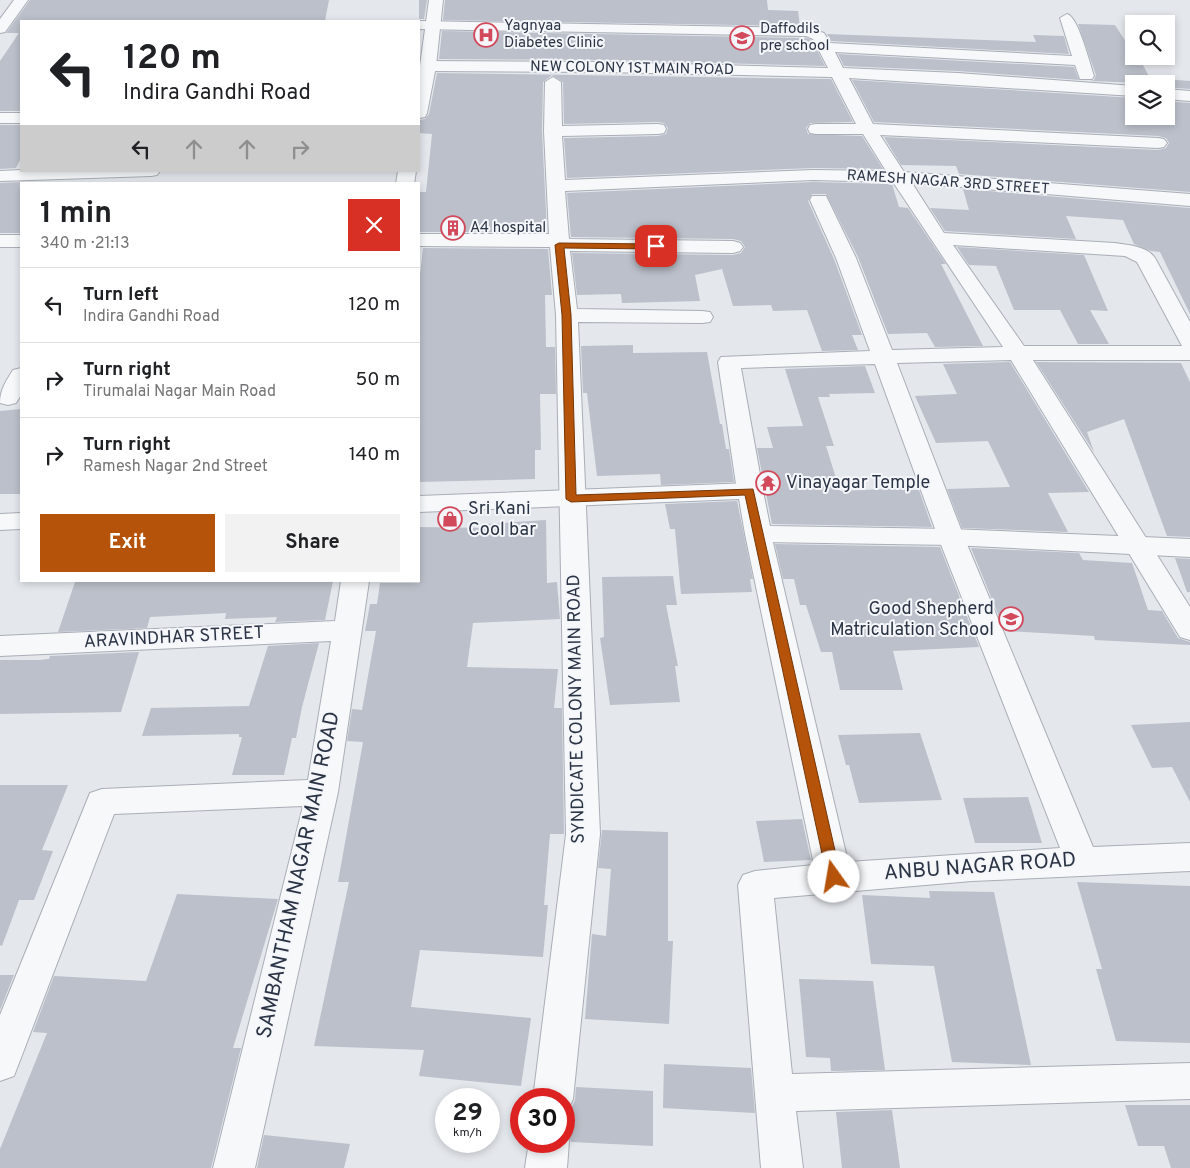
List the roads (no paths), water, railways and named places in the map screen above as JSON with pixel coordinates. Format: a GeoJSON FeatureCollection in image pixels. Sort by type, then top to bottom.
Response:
{"type":"FeatureCollection","features":[{"type":"Feature","properties":{"kind":"street"},"geometry":{"type":"LineString","coordinates":[[0,29],[21,0]]}},
{"type":"Feature","properties":{"kind":"street"},"geometry":{"type":"LineString","coordinates":[[420,107],[428,66],[426,24],[436,0]]}},
{"type":"Feature","properties":{"kind":"street"},"geometry":{"type":"LineString","coordinates":[[1067,18],[1089,87]]}},
{"type":"Feature","properties":{"kind":"street"},"geometry":{"type":"LineString","coordinates":[[426,24],[807,32],[819,36],[826,47],[836,73],[868,129],[938,238],[1018,353],[1139,545],[1190,630]]}},
{"type":"Feature","properties":{"kind":"street"},"geometry":{"type":"LineString","coordinates":[[826,47],[1082,61]]}},
{"type":"Feature","properties":{"kind":"street","name":"NEW COLONY 1ST MAIN ROAD"},"geometry":{"type":"LineString","coordinates":[[428,66],[549,66],[836,73],[1125,90]]}},
{"type":"Feature","properties":{"kind":"street","name":"SYNDICATE COLONY MAIN ROAD"},"geometry":{"type":"LineString","coordinates":[[553,82],[553,131],[559,242],[566,315],[583,834],[554,1088]]}},
{"type":"Feature","properties":{"kind":"street"},"geometry":{"type":"LineString","coordinates":[[1175,95],[1190,96]]}},
{"type":"Feature","properties":{"kind":"street"},"geometry":{"type":"LineString","coordinates":[[0,118],[20,118]]}},
{"type":"Feature","properties":{"kind":"street"},"geometry":{"type":"LineString","coordinates":[[553,131],[658,129]]}},
{"type":"Feature","properties":{"kind":"street"},"geometry":{"type":"LineString","coordinates":[[816,129],[868,129],[1158,144]]}},
{"type":"Feature","properties":{"kind":"street"},"geometry":{"type":"LineString","coordinates":[[0,176],[121,172]]}},
{"type":"Feature","properties":{"kind":"street","name":"RAMESH NAGAR 3RD STREET"},"geometry":{"type":"LineString","coordinates":[[557,186],[813,176],[900,177],[1190,200]]}},
{"type":"Feature","properties":{"kind":"street"},"geometry":{"type":"LineString","coordinates":[[819,200],[846,258],[881,357],[951,537],[1082,860]]}},
{"type":"Feature","properties":{"kind":"street"},"geometry":{"type":"LineString","coordinates":[[938,238],[1115,249],[1139,254],[1146,258],[1190,342]]}},
{"type":"Feature","properties":{"kind":"street"},"geometry":{"type":"LineString","coordinates":[[420,240],[733,247]]}},
{"type":"Feature","properties":{"kind":"street"},"geometry":{"type":"LineString","coordinates":[[0,242],[20,241]]}},
{"type":"Feature","properties":{"kind":"street"},"geometry":{"type":"LineString","coordinates":[[566,315],[702,317]]}},
{"type":"Feature","properties":{"kind":"street"},"geometry":{"type":"LineString","coordinates":[[834,877],[758,534],[729,362],[1018,353],[1190,353]]}},
{"type":"Feature","properties":{"kind":"street"},"geometry":{"type":"LineString","coordinates":[[10,398],[20,377]]}},
{"type":"Feature","properties":{"kind":"street"},"geometry":{"type":"LineString","coordinates":[[420,504],[750,491]]}},
{"type":"Feature","properties":{"kind":"street"},"geometry":{"type":"LineString","coordinates":[[0,522],[20,521]]}},
{"type":"Feature","properties":{"kind":"street"},"geometry":{"type":"LineString","coordinates":[[758,534],[951,537],[1190,548]]}},
{"type":"Feature","properties":{"kind":"street","name":"SAMBANTHAM NAGAR MAIN ROAD"},"geometry":{"type":"LineString","coordinates":[[234,1168],[322,792],[356,582]]}},
{"type":"Feature","properties":{"kind":"street","name":"ARAVINDHAR STREET"},"geometry":{"type":"LineString","coordinates":[[0,646],[348,630]]}},
{"type":"Feature","properties":{"kind":"street"},"geometry":{"type":"LineString","coordinates":[[0,1063],[102,802],[322,792]]}},
{"type":"Feature","properties":{"kind":"street","name":"ANBU NAGAR ROAD"},"geometry":{"type":"LineString","coordinates":[[782,1168],[755,885],[834,877],[1082,860],[1190,857]]}},
{"type":"Feature","properties":{"kind":"street"},"geometry":{"type":"LineString","coordinates":[[776,1093],[1190,1081]]}},
{"type":"Feature","properties":{"kind":"street"},"geometry":{"type":"LineString","coordinates":[[546,1168],[548,1153]]}},
{"type":"Feature","properties":{"kind":"place","name":"Yagnyaa Diabetes Clinic"},"geometry":{"type":"Point","coordinates":[486,35]}},
{"type":"Feature","properties":{"kind":"place","name":"Daffodils pre school"},"geometry":{"type":"Point","coordinates":[742,38]}},
{"type":"Feature","properties":{"kind":"place","name":"A4 hospital"},"geometry":{"type":"Point","coordinates":[453,228]}},
{"type":"Feature","properties":{"kind":"place","name":"Vinayagar Temple"},"geometry":{"type":"Point","coordinates":[768,483]}},
{"type":"Feature","properties":{"kind":"place","name":"Sri Kani Cool bar"},"geometry":{"type":"Point","coordinates":[450,519]}},
{"type":"Feature","properties":{"kind":"place","name":"Good Shepherd Matriculation School"},"geometry":{"type":"Point","coordinates":[1011,619]}}]}
